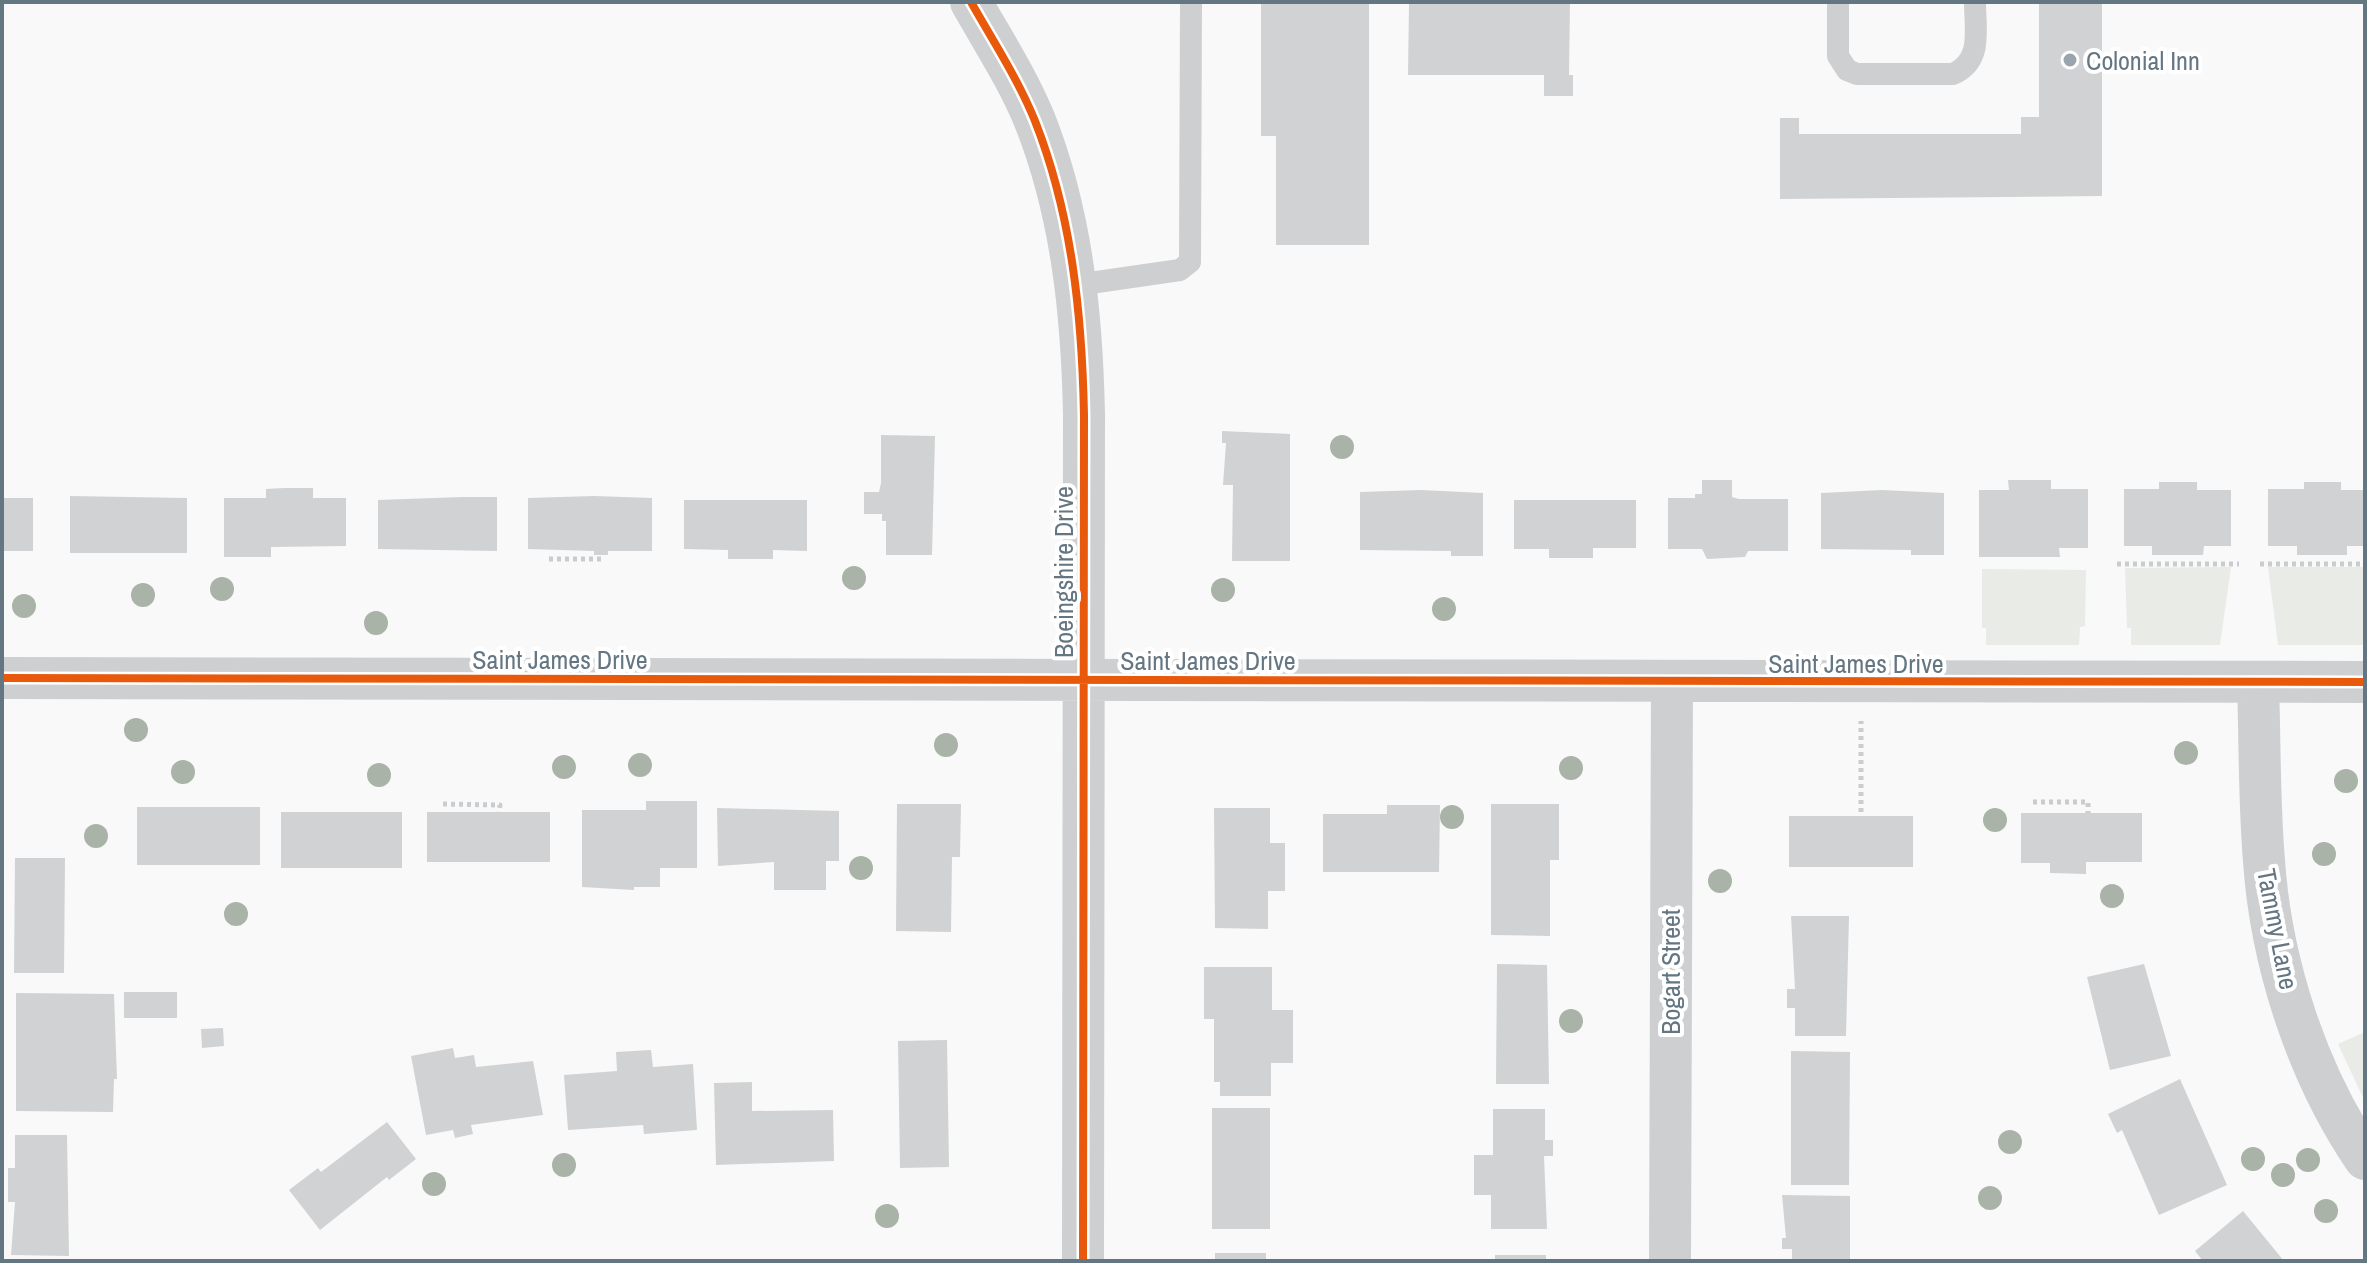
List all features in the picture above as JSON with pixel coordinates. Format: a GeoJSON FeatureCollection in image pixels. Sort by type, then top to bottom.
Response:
{"type":"FeatureCollection","features":[{"type":"Feature","properties":{"kind":"street","name":"Boeingshire Drive"},"geometry":{"type":"LineString","coordinates":[[971,2],[1034,118],[1054,176],[1076,285],[1084,402],[1083,1261]]}},
{"type":"Feature","properties":{"kind":"street","name":"Saint James Drive"},"geometry":{"type":"LineString","coordinates":[[2,678],[2365,682]]}},
{"type":"Feature","properties":{"kind":"street","name":"Bogart Street"},"geometry":{"type":"LineString","coordinates":[[1670,1261],[1672,682]]}},
{"type":"Feature","properties":{"kind":"street","name":"Tammy Lane"},"geometry":{"type":"LineString","coordinates":[[2258,684],[2264,862],[2272,924],[2306,1043],[2332,1102],[2365,1159]]}},
{"type":"Feature","properties":{"kind":"lane"},"geometry":{"type":"LineString","coordinates":[[1076,285],[1180,270],[1190,262],[1191,2]]}},
{"type":"Feature","properties":{"kind":"lane"},"geometry":{"type":"LineString","coordinates":[[1838,2],[1838,56],[1847,70],[1857,74],[1953,74],[1971,63],[1974,54],[1975,2]]}},
{"type":"Feature","properties":{"kind":"path"},"geometry":{"type":"LineString","coordinates":[[549,559],[602,559]]}},
{"type":"Feature","properties":{"kind":"path"},"geometry":{"type":"LineString","coordinates":[[2117,564],[2239,564]]}},
{"type":"Feature","properties":{"kind":"path"},"geometry":{"type":"LineString","coordinates":[[2260,564],[2365,564]]}},
{"type":"Feature","properties":{"kind":"path"},"geometry":{"type":"LineString","coordinates":[[1861,683],[1861,812]]}},
{"type":"Feature","properties":{"kind":"path"},"geometry":{"type":"LineString","coordinates":[[2033,802],[2088,802],[2088,813]]}},
{"type":"Feature","properties":{"kind":"path"},"geometry":{"type":"LineString","coordinates":[[443,804],[500,805],[499,812]]}},
{"type":"Feature","properties":{"kind":"shaded area"},"geometry":{"type":"Polygon","coordinates":[[[2231,567],[2220,645],[2131,645],[2131,628],[2127,628],[2125,568],[2231,567]]]}},
{"type":"Feature","properties":{"kind":"shaded area"},"geometry":{"type":"Polygon","coordinates":[[[2268,567],[2365,567],[2364,645],[2278,645],[2268,567]]]}},
{"type":"Feature","properties":{"kind":"shaded area"},"geometry":{"type":"Polygon","coordinates":[[[1982,569],[2086,570],[2085,626],[2080,627],[2079,645],[1986,645],[1986,628],[1982,628],[1982,569]]]}},
{"type":"Feature","properties":{"kind":"shaded area"},"geometry":{"type":"Polygon","coordinates":[[[2365,1032],[2365,1102],[2338,1044],[2365,1032]]]}},
{"type":"Feature","properties":{"kind":"building"},"geometry":{"type":"Polygon","coordinates":[[[1261,2],[1369,2],[1369,245],[1276,245],[1276,136],[1261,136],[1261,2]]]}},
{"type":"Feature","properties":{"kind":"building"},"geometry":{"type":"Polygon","coordinates":[[[1409,2],[1570,2],[1569,75],[1573,75],[1573,96],[1544,96],[1544,75],[1408,75],[1409,2]]]}},
{"type":"Feature","properties":{"kind":"building","name":"Colonial Inn"},"geometry":{"type":"Polygon","coordinates":[[[2039,2],[2102,2],[2102,196],[1780,199],[1780,118],[1799,118],[1799,134],[2021,134],[2021,117],[2039,117],[2039,2]]]}},
{"type":"Feature","properties":{"kind":"building"},"geometry":{"type":"Polygon","coordinates":[[[1222,431],[1290,434],[1290,561],[1232,561],[1233,485],[1223,485],[1226,443],[1222,443],[1222,431]]]}},
{"type":"Feature","properties":{"kind":"building"},"geometry":{"type":"Polygon","coordinates":[[[881,435],[935,436],[932,555],[886,555],[886,521],[882,521],[882,514],[864,514],[864,492],[879,492],[881,483],[881,435]]]}},
{"type":"Feature","properties":{"kind":"building"},"geometry":{"type":"Polygon","coordinates":[[[1702,480],[1732,480],[1732,497],[1739,499],[1788,499],[1788,551],[1748,551],[1745,557],[1707,559],[1702,549],[1668,549],[1668,498],[1695,498],[1695,494],[1702,494],[1702,480]]]}},
{"type":"Feature","properties":{"kind":"building"},"geometry":{"type":"Polygon","coordinates":[[[2008,480],[2051,480],[2051,489],[2088,489],[2088,548],[2059,548],[2060,557],[1979,557],[1979,490],[2009,490],[2008,480]]]}},
{"type":"Feature","properties":{"kind":"building"},"geometry":{"type":"Polygon","coordinates":[[[2159,482],[2197,482],[2197,490],[2231,490],[2231,546],[2204,546],[2203,555],[2152,555],[2152,546],[2124,546],[2124,489],[2159,489],[2159,482]]]}},
{"type":"Feature","properties":{"kind":"building"},"geometry":{"type":"Polygon","coordinates":[[[2304,482],[2341,482],[2341,490],[2365,490],[2365,546],[2347,546],[2347,555],[2297,555],[2297,546],[2268,546],[2268,489],[2304,489],[2304,482]]]}},
{"type":"Feature","properties":{"kind":"building"},"geometry":{"type":"Polygon","coordinates":[[[313,488],[313,498],[346,498],[346,546],[271,547],[271,557],[224,557],[224,498],[266,498],[266,489],[313,488]]]}},
{"type":"Feature","properties":{"kind":"building"},"geometry":{"type":"Polygon","coordinates":[[[1421,490],[1483,493],[1483,556],[1451,556],[1451,551],[1360,550],[1360,492],[1421,490]]]}},
{"type":"Feature","properties":{"kind":"building"},"geometry":{"type":"Polygon","coordinates":[[[1882,490],[1944,493],[1944,555],[1911,555],[1911,550],[1821,549],[1821,493],[1882,490]]]}},
{"type":"Feature","properties":{"kind":"building"},"geometry":{"type":"Polygon","coordinates":[[[70,496],[187,498],[187,553],[70,553],[70,496]]]}},
{"type":"Feature","properties":{"kind":"building"},"geometry":{"type":"Polygon","coordinates":[[[497,497],[497,551],[378,549],[378,500],[497,497]]]}},
{"type":"Feature","properties":{"kind":"building"},"geometry":{"type":"Polygon","coordinates":[[[2,498],[33,498],[33,551],[2,551],[2,498]]]}},
{"type":"Feature","properties":{"kind":"building"},"geometry":{"type":"Polygon","coordinates":[[[528,498],[652,498],[652,551],[608,551],[608,555],[594,555],[594,551],[528,549],[528,498]]]}},
{"type":"Feature","properties":{"kind":"building"},"geometry":{"type":"Polygon","coordinates":[[[684,500],[807,500],[807,551],[773,550],[773,559],[728,559],[728,550],[684,549],[684,500]]]}},
{"type":"Feature","properties":{"kind":"building"},"geometry":{"type":"Polygon","coordinates":[[[1514,500],[1636,500],[1636,548],[1593,548],[1593,558],[1549,558],[1549,549],[1514,549],[1514,500]]]}},
{"type":"Feature","properties":{"kind":"building"},"geometry":{"type":"Polygon","coordinates":[[[646,801],[697,801],[697,868],[660,868],[660,887],[634,887],[634,890],[582,887],[582,810],[646,810],[646,801]]]}},
{"type":"Feature","properties":{"kind":"building"},"geometry":{"type":"Polygon","coordinates":[[[897,804],[961,804],[960,857],[952,857],[951,932],[896,931],[897,804]]]}},
{"type":"Feature","properties":{"kind":"building"},"geometry":{"type":"Polygon","coordinates":[[[1491,804],[1559,804],[1559,860],[1550,860],[1550,936],[1491,935],[1491,804]]]}},
{"type":"Feature","properties":{"kind":"building"},"geometry":{"type":"Polygon","coordinates":[[[1387,805],[1440,805],[1439,872],[1323,872],[1323,814],[1387,814],[1387,805]]]}},
{"type":"Feature","properties":{"kind":"building"},"geometry":{"type":"Polygon","coordinates":[[[137,807],[260,807],[260,865],[137,865],[137,807]]]}},
{"type":"Feature","properties":{"kind":"building"},"geometry":{"type":"Polygon","coordinates":[[[717,808],[839,811],[839,861],[826,861],[826,890],[774,890],[774,862],[718,866],[717,808]]]}},
{"type":"Feature","properties":{"kind":"building"},"geometry":{"type":"Polygon","coordinates":[[[1214,808],[1270,808],[1270,843],[1285,843],[1285,891],[1268,891],[1268,929],[1215,928],[1214,808]]]}},
{"type":"Feature","properties":{"kind":"building"},"geometry":{"type":"Polygon","coordinates":[[[281,812],[402,812],[402,868],[281,868],[281,812]]]}},
{"type":"Feature","properties":{"kind":"building"},"geometry":{"type":"Polygon","coordinates":[[[427,812],[550,812],[550,862],[427,862],[427,812]]]}},
{"type":"Feature","properties":{"kind":"building"},"geometry":{"type":"Polygon","coordinates":[[[2021,813],[2142,813],[2142,862],[2086,862],[2086,874],[2050,873],[2050,863],[2021,863],[2021,813]]]}},
{"type":"Feature","properties":{"kind":"building"},"geometry":{"type":"Polygon","coordinates":[[[1789,816],[1913,816],[1913,867],[1789,867],[1789,816]]]}},
{"type":"Feature","properties":{"kind":"building"},"geometry":{"type":"Polygon","coordinates":[[[15,858],[65,858],[64,973],[14,973],[15,858]]]}},
{"type":"Feature","properties":{"kind":"building"},"geometry":{"type":"Polygon","coordinates":[[[1791,916],[1849,916],[1846,1036],[1795,1036],[1795,1008],[1787,1008],[1787,989],[1795,989],[1791,916]]]}},
{"type":"Feature","properties":{"kind":"building"},"geometry":{"type":"Polygon","coordinates":[[[1497,964],[1547,965],[1549,1084],[1496,1084],[1497,964]]]}},
{"type":"Feature","properties":{"kind":"building"},"geometry":{"type":"Polygon","coordinates":[[[2144,964],[2171,1056],[2110,1070],[2087,977],[2144,964]]]}},
{"type":"Feature","properties":{"kind":"building"},"geometry":{"type":"Polygon","coordinates":[[[1204,967],[1272,967],[1272,1010],[1293,1010],[1293,1063],[1271,1063],[1271,1096],[1220,1096],[1220,1082],[1214,1082],[1214,1019],[1204,1019],[1204,967]]]}},
{"type":"Feature","properties":{"kind":"building"},"geometry":{"type":"Polygon","coordinates":[[[124,992],[177,992],[177,1018],[124,1018],[124,992]]]}},
{"type":"Feature","properties":{"kind":"building"},"geometry":{"type":"Polygon","coordinates":[[[16,993],[114,994],[117,1079],[114,1079],[113,1112],[16,1111],[16,993]]]}},
{"type":"Feature","properties":{"kind":"building"},"geometry":{"type":"Polygon","coordinates":[[[223,1028],[224,1046],[202,1048],[201,1029],[223,1028]]]}},
{"type":"Feature","properties":{"kind":"building"},"geometry":{"type":"Polygon","coordinates":[[[947,1040],[949,1167],[900,1168],[898,1041],[947,1040]]]}},
{"type":"Feature","properties":{"kind":"building"},"geometry":{"type":"Polygon","coordinates":[[[453,1048],[455,1058],[474,1055],[476,1067],[533,1061],[543,1115],[471,1125],[473,1134],[455,1138],[453,1130],[426,1135],[411,1056],[453,1048]]]}},
{"type":"Feature","properties":{"kind":"building"},"geometry":{"type":"Polygon","coordinates":[[[651,1050],[653,1067],[693,1064],[697,1130],[644,1134],[643,1125],[568,1130],[564,1075],[617,1071],[616,1052],[651,1050]]]}},
{"type":"Feature","properties":{"kind":"building"},"geometry":{"type":"Polygon","coordinates":[[[1791,1051],[1850,1052],[1849,1185],[1791,1185],[1791,1051]]]}},
{"type":"Feature","properties":{"kind":"building"},"geometry":{"type":"Polygon","coordinates":[[[2180,1079],[2227,1185],[2159,1215],[2122,1130],[2117,1133],[2108,1114],[2180,1079]]]}},
{"type":"Feature","properties":{"kind":"building"},"geometry":{"type":"Polygon","coordinates":[[[752,1082],[752,1111],[833,1110],[834,1161],[716,1165],[714,1083],[752,1082]]]}},
{"type":"Feature","properties":{"kind":"building"},"geometry":{"type":"Polygon","coordinates":[[[1212,1108],[1270,1108],[1270,1229],[1212,1229],[1212,1108]]]}},
{"type":"Feature","properties":{"kind":"building"},"geometry":{"type":"Polygon","coordinates":[[[1493,1109],[1545,1109],[1545,1140],[1553,1140],[1553,1156],[1544,1156],[1547,1229],[1491,1229],[1491,1195],[1474,1195],[1474,1155],[1493,1155],[1493,1109]]]}},
{"type":"Feature","properties":{"kind":"building"},"geometry":{"type":"Polygon","coordinates":[[[387,1122],[416,1159],[389,1180],[387,1177],[320,1230],[289,1190],[318,1168],[321,1172],[387,1122]]]}},
{"type":"Feature","properties":{"kind":"building"},"geometry":{"type":"Polygon","coordinates":[[[15,1135],[67,1135],[69,1256],[11,1255],[15,1202],[8,1202],[8,1168],[15,1168],[15,1135]]]}},
{"type":"Feature","properties":{"kind":"building"},"geometry":{"type":"Polygon","coordinates":[[[1782,1195],[1850,1196],[1850,1261],[1792,1261],[1792,1249],[1782,1249],[1782,1238],[1786,1238],[1782,1195]]]}},
{"type":"Feature","properties":{"kind":"building"},"geometry":{"type":"Polygon","coordinates":[[[2243,1211],[2284,1261],[2203,1261],[2195,1251],[2243,1211]]]}},
{"type":"Feature","properties":{"kind":"building"},"geometry":{"type":"Polygon","coordinates":[[[1215,1253],[1266,1253],[1266,1261],[1215,1261],[1215,1253]]]}},
{"type":"Feature","properties":{"kind":"building"},"geometry":{"type":"Polygon","coordinates":[[[1495,1255],[1546,1255],[1546,1261],[1495,1261],[1495,1255]]]}},
{"type":"Feature","properties":{"kind":"cycle path"},"geometry":{"type":"LineString","coordinates":[[971,2],[1021,90],[1048,157],[1073,266],[1081,340],[1084,415],[1083,1261]]}},
{"type":"Feature","properties":{"kind":"cycle path"},"geometry":{"type":"LineString","coordinates":[[2,678],[2365,682]]}},
{"type":"Feature","properties":{"kind":"place","name":"Colonial Inn"},"geometry":{"type":"Point","coordinates":[2070,60]}}]}
